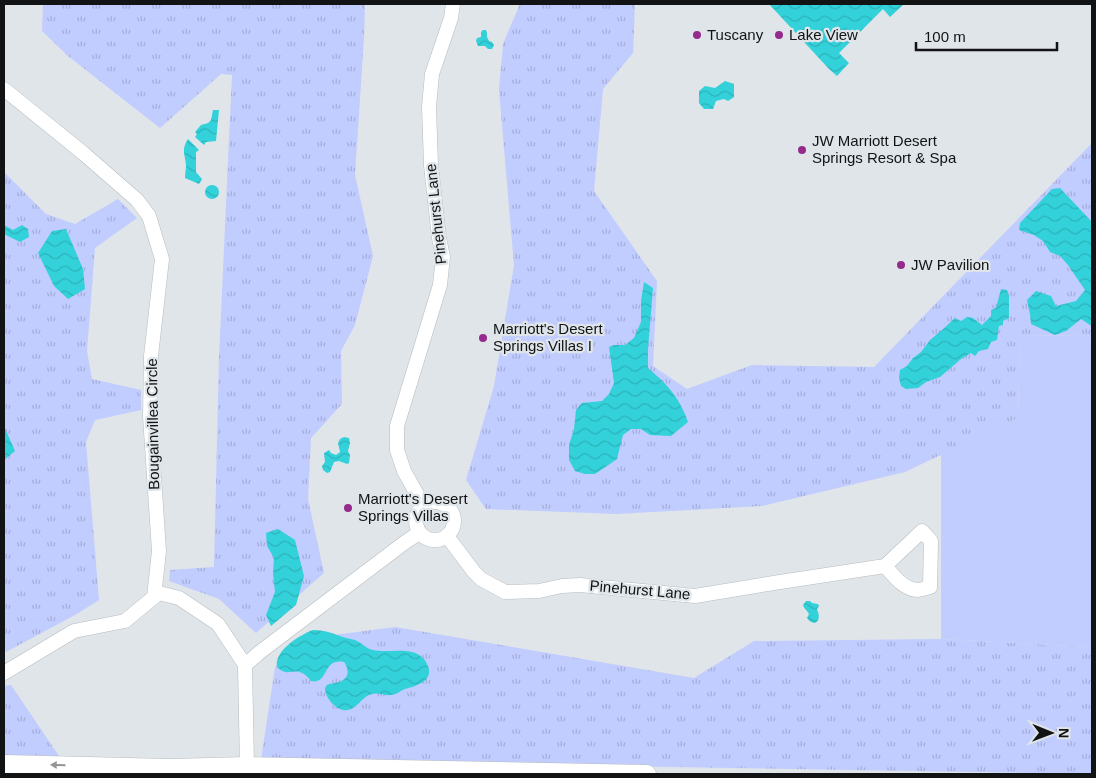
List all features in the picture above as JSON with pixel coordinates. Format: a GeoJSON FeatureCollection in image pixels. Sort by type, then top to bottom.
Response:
{"type":"FeatureCollection","features":[{"type":"Feature","properties":{"kind":"main road"},"geometry":{"type":"LineString","coordinates":[[7,764],[246,770],[647,774]]}},
{"type":"Feature","properties":{"kind":"street","name":"Pinehurst Lane"},"geometry":{"type":"LineString","coordinates":[[423,506],[404,472],[397,450],[397,426],[440,285],[443,257],[439,238],[431,165],[429,107],[432,74],[451,18],[453,4]]}},
{"type":"Feature","properties":{"kind":"street","name":"Bougainvillea Circle"},"geometry":{"type":"LineString","coordinates":[[4,89],[137,200],[149,216],[162,259],[151,356],[150,416],[159,551],[154,597]]}},
{"type":"Feature","properties":{"kind":"street"},"geometry":{"type":"LineString","coordinates":[[434,501],[440,502],[446,505],[453,514],[454,526],[451,532],[442,540],[429,540],[419,533],[416,515],[423,506],[434,501]]}},
{"type":"Feature","properties":{"kind":"street"},"geometry":{"type":"LineString","coordinates":[[245,665],[419,533]]}},
{"type":"Feature","properties":{"kind":"street","name":"Pinehurst Lane"},"geometry":{"type":"LineString","coordinates":[[447,536],[481,579],[505,592],[539,591],[562,586],[580,585],[695,596],[885,566]]}},
{"type":"Feature","properties":{"kind":"street"},"geometry":{"type":"LineString","coordinates":[[4,673],[74,631],[125,621],[159,593],[179,598],[218,624],[245,665],[246,770]]}},
{"type":"Feature","properties":{"kind":"green space"},"geometry":{"type":"Polygon","coordinates":[[[43,4],[365,4],[355,175],[373,256],[355,325],[341,351],[342,404],[311,438],[308,499],[324,573],[256,633],[219,599],[169,581],[170,570],[214,567],[219,357],[232,75],[221,74],[160,128],[68,56],[42,31],[43,4]]]}},
{"type":"Feature","properties":{"kind":"green space"},"geometry":{"type":"Polygon","coordinates":[[[520,4],[635,4],[633,53],[603,89],[594,191],[657,281],[653,366],[687,389],[752,365],[874,367],[1092,143],[1092,339],[1088,335],[1020,336],[1018,418],[905,472],[762,506],[616,514],[486,509],[466,480],[494,386],[514,265],[499,90],[503,44],[520,4]]]}},
{"type":"Feature","properties":{"kind":"green space"},"geometry":{"type":"Polygon","coordinates":[[[4,172],[46,214],[75,224],[118,199],[137,218],[95,248],[87,351],[92,379],[141,390],[141,410],[95,420],[86,442],[99,600],[6,652],[4,649],[4,172]]]}},
{"type":"Feature","properties":{"kind":"green space"},"geometry":{"type":"Polygon","coordinates":[[[1088,335],[1092,339],[1092,647],[941,639],[941,454],[1018,418],[1020,336],[1088,335]]]}},
{"type":"Feature","properties":{"kind":"green space"},"geometry":{"type":"Polygon","coordinates":[[[395,627],[694,678],[754,641],[941,639],[1092,647],[1092,774],[261,760],[275,667],[303,639],[395,627]]]}},
{"type":"Feature","properties":{"kind":"green space"},"geometry":{"type":"Polygon","coordinates":[[[11,685],[59,756],[4,755],[4,686],[11,685]]]}},
{"type":"Feature","properties":{"kind":"water"},"geometry":{"type":"Polygon","coordinates":[[[769,4],[904,4],[890,17],[883,9],[839,53],[849,63],[837,76],[769,4]]]}},
{"type":"Feature","properties":{"kind":"water"},"geometry":{"type":"Polygon","coordinates":[[[483,30],[486,30],[489,41],[494,45],[492,49],[478,46],[476,41],[477,38],[481,37],[483,30]]]}},
{"type":"Feature","properties":{"kind":"water"},"geometry":{"type":"Polygon","coordinates":[[[725,81],[734,84],[734,97],[728,101],[724,99],[716,101],[713,109],[704,109],[699,103],[699,91],[705,86],[715,88],[725,81]]]}},
{"type":"Feature","properties":{"kind":"water"},"geometry":{"type":"Polygon","coordinates":[[[213,110],[219,110],[216,141],[206,142],[204,145],[195,137],[197,134],[195,132],[201,125],[211,120],[213,110]]]}},
{"type":"Feature","properties":{"kind":"water"},"geometry":{"type":"Polygon","coordinates":[[[188,139],[199,150],[196,152],[196,172],[202,179],[199,184],[185,178],[184,149],[188,139]]]}},
{"type":"Feature","properties":{"kind":"water"},"geometry":{"type":"Polygon","coordinates":[[[209,185],[215,185],[219,192],[215,199],[209,199],[205,195],[205,189],[209,185]]]}},
{"type":"Feature","properties":{"kind":"water"},"geometry":{"type":"Polygon","coordinates":[[[1060,188],[1092,222],[1092,326],[1081,319],[1066,331],[1055,335],[1031,324],[1027,300],[1036,291],[1051,296],[1056,306],[1076,301],[1085,290],[1060,256],[1050,252],[1043,241],[1034,235],[1019,230],[1020,223],[1052,189],[1060,188]]]}},
{"type":"Feature","properties":{"kind":"water"},"geometry":{"type":"Polygon","coordinates":[[[4,225],[13,230],[22,225],[28,229],[29,237],[20,242],[4,234],[4,225]]]}},
{"type":"Feature","properties":{"kind":"water"},"geometry":{"type":"Polygon","coordinates":[[[66,229],[83,269],[85,289],[68,299],[54,286],[38,253],[52,231],[66,229]]]}},
{"type":"Feature","properties":{"kind":"water"},"geometry":{"type":"Polygon","coordinates":[[[644,282],[653,288],[648,368],[672,392],[685,413],[688,422],[671,436],[650,435],[641,429],[631,429],[623,435],[617,459],[595,474],[575,471],[569,460],[569,445],[574,429],[576,410],[582,403],[602,401],[609,394],[614,383],[609,347],[625,345],[634,338],[641,322],[641,301],[644,282]]]}},
{"type":"Feature","properties":{"kind":"water"},"geometry":{"type":"Polygon","coordinates":[[[1001,289],[1007,290],[1009,296],[1009,318],[1003,321],[1003,325],[999,326],[997,340],[991,342],[988,349],[979,351],[975,356],[971,353],[940,377],[926,382],[918,388],[906,389],[901,386],[900,370],[907,366],[921,352],[930,340],[955,318],[961,321],[967,317],[973,318],[982,325],[991,316],[991,310],[996,308],[1001,289]]]}},
{"type":"Feature","properties":{"kind":"water"},"geometry":{"type":"Polygon","coordinates":[[[4,426],[15,451],[4,460],[4,426]]]}},
{"type":"Feature","properties":{"kind":"water"},"geometry":{"type":"Polygon","coordinates":[[[344,437],[349,438],[350,443],[348,451],[350,455],[349,463],[334,462],[330,472],[327,473],[323,470],[322,466],[325,462],[324,453],[329,450],[336,455],[340,452],[338,443],[344,437]]]}},
{"type":"Feature","properties":{"kind":"water"},"geometry":{"type":"Polygon","coordinates":[[[278,529],[295,540],[304,576],[296,605],[271,626],[266,615],[275,592],[274,558],[267,546],[266,533],[278,529]]]}},
{"type":"Feature","properties":{"kind":"water"},"geometry":{"type":"Polygon","coordinates":[[[806,601],[818,604],[819,606],[817,609],[819,619],[815,623],[807,618],[809,614],[803,605],[806,601]]]}},
{"type":"Feature","properties":{"kind":"water"},"geometry":{"type":"Polygon","coordinates":[[[313,630],[326,631],[354,640],[373,650],[404,651],[418,654],[428,666],[428,676],[426,680],[395,694],[372,694],[364,698],[352,709],[340,709],[333,705],[328,698],[325,688],[328,684],[339,682],[347,676],[348,673],[344,662],[332,664],[324,676],[317,681],[311,681],[306,675],[301,673],[282,671],[277,667],[279,655],[283,650],[301,636],[313,630]]]}},
{"type":"Feature","properties":{"kind":"place","name":"Tuscany"},"geometry":{"type":"Point","coordinates":[697,35]}},
{"type":"Feature","properties":{"kind":"place","name":"Lake View"},"geometry":{"type":"Point","coordinates":[779,35]}},
{"type":"Feature","properties":{"kind":"place","name":"JW Marriott Desert Springs Resort & Spa"},"geometry":{"type":"Point","coordinates":[802,150]}},
{"type":"Feature","properties":{"kind":"place","name":"JW Pavilion"},"geometry":{"type":"Point","coordinates":[901,265]}},
{"type":"Feature","properties":{"kind":"place","name":"Marriott's Desert Springs Villas I"},"geometry":{"type":"Point","coordinates":[483,338]}},
{"type":"Feature","properties":{"kind":"place","name":"Marriott's Desert Springs Villas"},"geometry":{"type":"Point","coordinates":[348,508]}}]}
